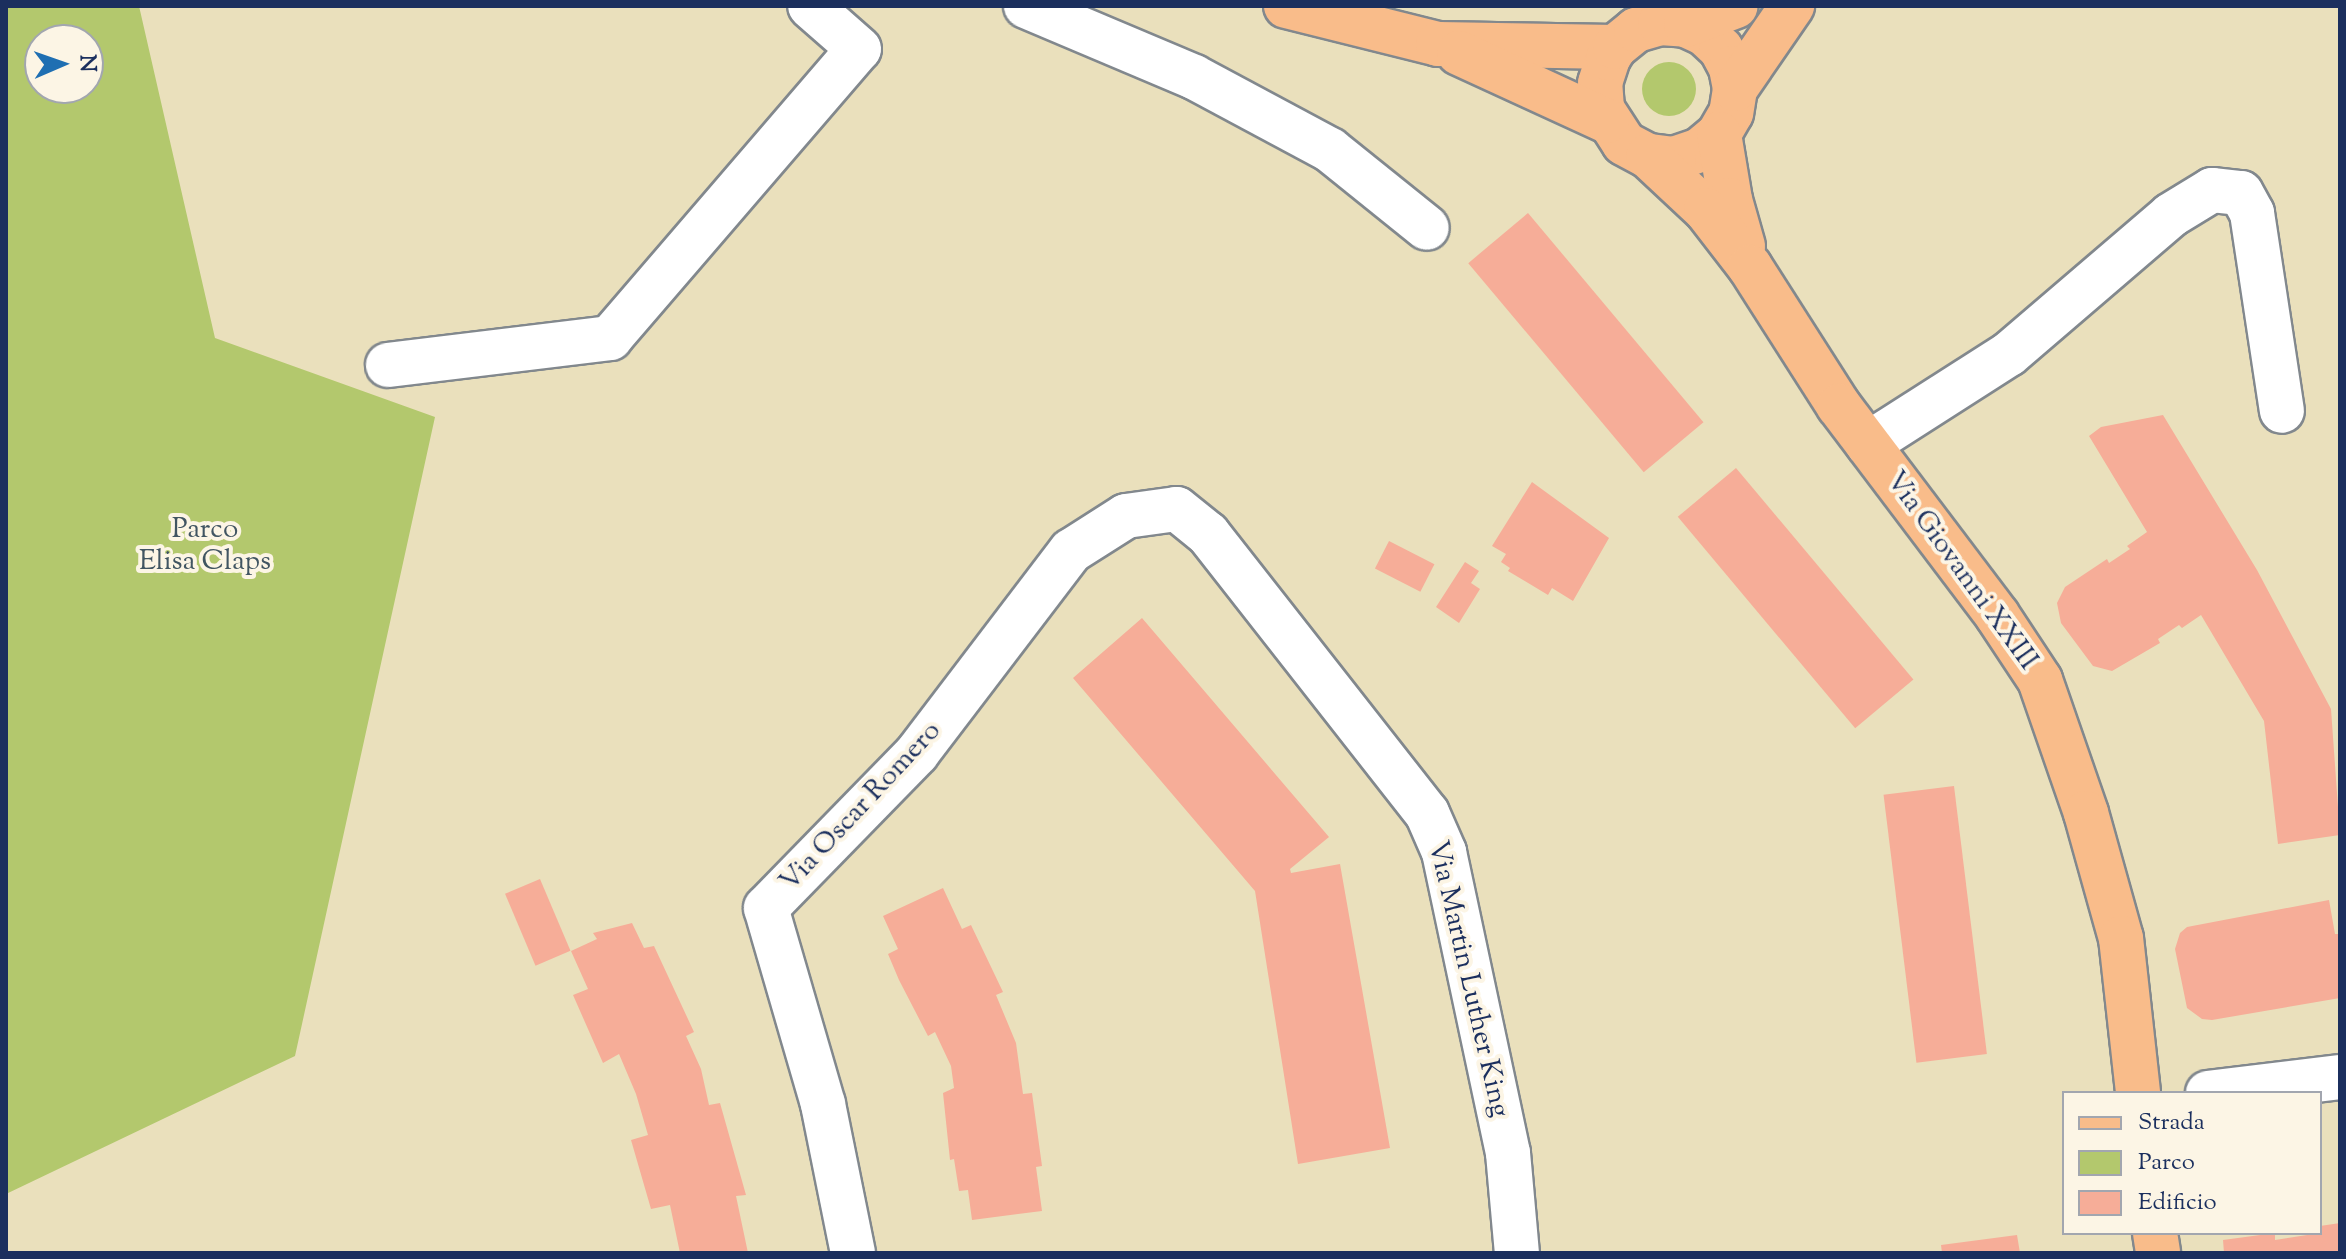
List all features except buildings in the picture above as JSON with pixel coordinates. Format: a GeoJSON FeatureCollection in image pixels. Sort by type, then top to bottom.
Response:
{"type":"FeatureCollection","features":[{"type":"Feature","properties":{"kind":"main road"},"geometry":{"type":"LineString","coordinates":[[1286,6],[1438,44],[1607,121]]}},
{"type":"Feature","properties":{"kind":"main road"},"geometry":{"type":"LineString","coordinates":[[1438,44],[1615,47],[1648,26],[1686,25],[1736,6]]}},
{"type":"Feature","properties":{"kind":"main road"},"geometry":{"type":"LineString","coordinates":[[1735,89],[1792,6]]}},
{"type":"Feature","properties":{"kind":"main road"},"geometry":{"type":"LineString","coordinates":[[1615,47],[1600,83],[1599,96],[1607,121],[1624,143],[1648,156],[1674,159],[1687,156],[1719,134],[1731,113],[1735,89],[1731,68],[1721,49],[1705,34],[1686,25]]}},
{"type":"Feature","properties":{"kind":"main road","name":"Via Giovanni XXIII"},"geometry":{"type":"LineString","coordinates":[[1719,134],[1730,200],[1750,267]]}},
{"type":"Feature","properties":{"kind":"main road","name":"Via Giovanni XXIII"},"geometry":{"type":"LineString","coordinates":[[1648,156],[1706,210],[1750,267],[1868,444],[1997,615],[2040,680],[2086,813],[2121,938],[2138,1091]]}},
{"type":"Feature","properties":{"kind":"street"},"geometry":{"type":"LineString","coordinates":[[388,365],[610,338],[859,49],[810,6]]}},
{"type":"Feature","properties":{"kind":"street"},"geometry":{"type":"LineString","coordinates":[[1026,6],[1194,77],[1330,150],[1427,228]]}},
{"type":"Feature","properties":{"kind":"street"},"geometry":{"type":"LineString","coordinates":[[1868,444],[2009,354],[2171,215],[2212,190],[2241,193],[2252,213],[2282,411]]}},
{"type":"Feature","properties":{"kind":"street","name":"Via Oscar Romero"},"geometry":{"type":"LineString","coordinates":[[853,1253],[823,1104],[766,908],[917,753],[1071,551],[1126,516],[1177,509]]}},
{"type":"Feature","properties":{"kind":"street","name":"Via Martin Luther King"},"geometry":{"type":"LineString","coordinates":[[1177,509],[1208,534],[1427,813],[1444,852],[1508,1153],[1517,1253]]}},
{"type":"Feature","properties":{"kind":"street"},"geometry":{"type":"LineString","coordinates":[[2224,1091],[2340,1077]]}},
{"type":"Feature","properties":{"kind":"green space","name":"Parco Elisa Claps"},"geometry":{"type":"Polygon","coordinates":[[[6,6],[139,6],[215,338],[435,417],[295,1056],[6,1194],[6,6]]]}},
{"type":"Feature","properties":{"kind":"green space"},"geometry":{"type":"Polygon","coordinates":[[[1669,62],[1688,70],[1696,89],[1688,108],[1669,116],[1650,108],[1642,89],[1650,70],[1669,62]]]}}]}
